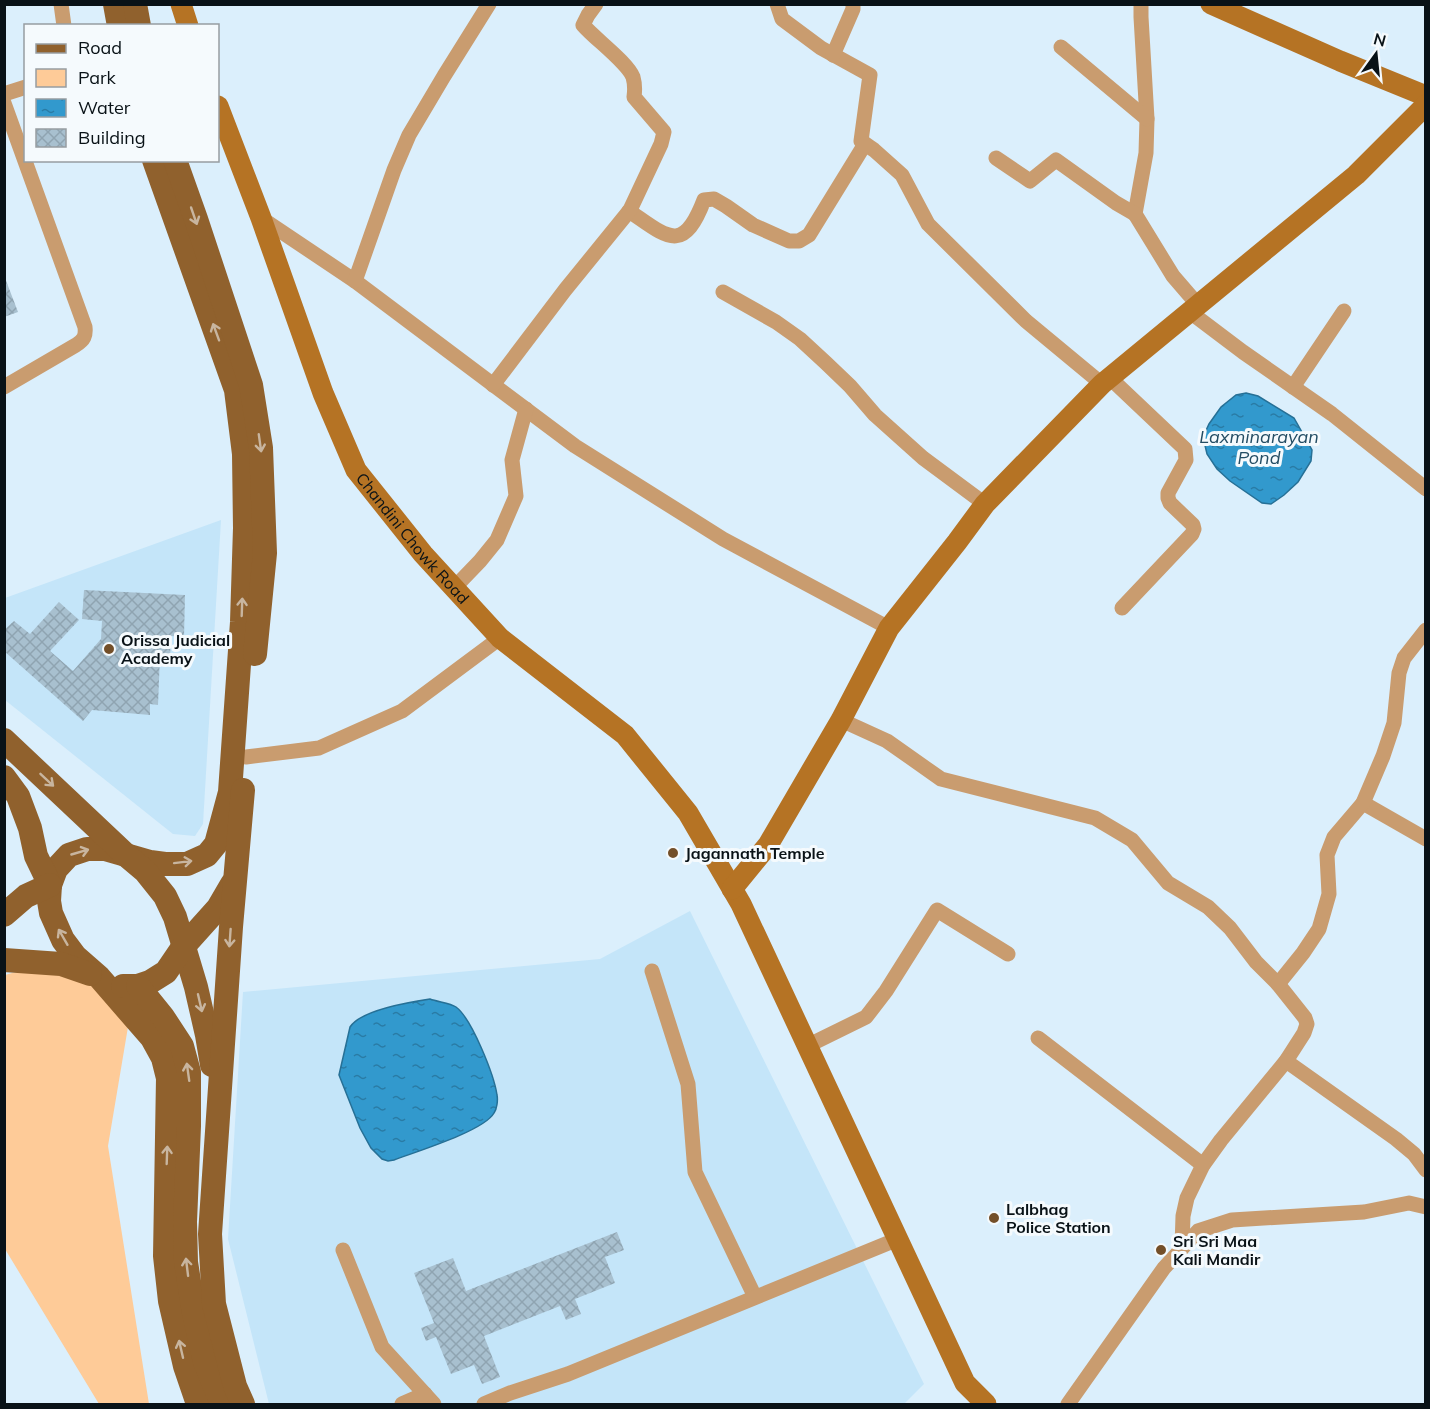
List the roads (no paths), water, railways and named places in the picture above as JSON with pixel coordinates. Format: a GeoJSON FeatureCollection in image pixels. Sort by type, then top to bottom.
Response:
{"type":"FeatureCollection","features":[{"type":"Feature","properties":{"kind":"main road"},"geometry":{"type":"LineString","coordinates":[[115,4],[119,24]]}},
{"type":"Feature","properties":{"kind":"main road"},"geometry":{"type":"LineString","coordinates":[[135,4],[139,24]]}},
{"type":"Feature","properties":{"kind":"main road"},"geometry":{"type":"LineString","coordinates":[[181,4],[187,24]]}},
{"type":"Feature","properties":{"kind":"main road"},"geometry":{"type":"LineString","coordinates":[[1210,4],[1425,96]]}},
{"type":"Feature","properties":{"kind":"main road"},"geometry":{"type":"LineString","coordinates":[[732,889],[768,845],[841,720],[889,628],[985,504],[1106,381],[1356,175],[1425,105]]}},
{"type":"Feature","properties":{"kind":"main road","name":"Chandini Chowk Road"},"geometry":{"type":"LineString","coordinates":[[219,109],[261,218],[323,393],[356,470],[423,554],[500,638],[625,735],[688,813],[741,904],[965,1383],[986,1404]]}},
{"type":"Feature","properties":{"kind":"main road"},"geometry":{"type":"LineString","coordinates":[[155,162],[236,390],[244,454],[246,528],[230,792],[216,844],[207,855],[187,864],[165,864],[105,849],[87,849],[69,855],[56,869],[50,885],[49,901],[51,913],[63,940],[75,956],[99,977],[152,1038],[163,1058],[168,1078],[165,1256],[170,1301],[185,1366],[198,1404]]}},
{"type":"Feature","properties":{"kind":"main road"},"geometry":{"type":"LineString","coordinates":[[176,162],[251,385],[261,447],[265,553],[235,879],[210,1234],[214,1304],[243,1404]]}},
{"type":"Feature","properties":{"kind":"main road"},"geometry":{"type":"LineString","coordinates":[[4,740],[145,871],[165,896],[175,917],[196,987],[207,1035],[218,1106]]}},
{"type":"Feature","properties":{"kind":"main road"},"geometry":{"type":"LineString","coordinates":[[4,777],[18,796],[30,828],[36,856],[50,885]]}},
{"type":"Feature","properties":{"kind":"main road"},"geometry":{"type":"LineString","coordinates":[[4,960],[61,964],[120,986],[138,986],[150,982],[166,972],[183,947],[218,908],[235,879]]}},
{"type":"Feature","properties":{"kind":"main road"},"geometry":{"type":"LineString","coordinates":[[4,915],[26,896],[50,885]]}},
{"type":"Feature","properties":{"kind":"main road"},"geometry":{"type":"LineString","coordinates":[[138,986],[163,1017],[182,1046],[189,1072],[186,1262],[194,1314],[205,1362],[222,1404]]}},
{"type":"Feature","properties":{"kind":"street"},"geometry":{"type":"LineString","coordinates":[[61,4],[64,24]]}},
{"type":"Feature","properties":{"kind":"street"},"geometry":{"type":"LineString","coordinates":[[355,281],[394,170],[409,135],[489,4]]}},
{"type":"Feature","properties":{"kind":"street"},"geometry":{"type":"LineString","coordinates":[[493,385],[629,211],[661,144],[664,132],[634,97],[633,76],[583,25],[596,4]]}},
{"type":"Feature","properties":{"kind":"street"},"geometry":{"type":"LineString","coordinates":[[777,4],[782,19],[821,48],[870,75],[861,141],[902,175],[928,224],[1026,321],[1106,381],[1185,449],[1186,460],[1168,493],[1168,498],[1170,503],[1193,525],[1194,529],[1192,534],[1122,608]]}},
{"type":"Feature","properties":{"kind":"street"},"geometry":{"type":"LineString","coordinates":[[833,55],[853,9],[853,4]]}},
{"type":"Feature","properties":{"kind":"street"},"geometry":{"type":"LineString","coordinates":[[1135,214],[1146,153],[1147,119],[1141,4]]}},
{"type":"Feature","properties":{"kind":"street"},"geometry":{"type":"LineString","coordinates":[[1061,46],[1147,119]]}},
{"type":"Feature","properties":{"kind":"street"},"geometry":{"type":"LineString","coordinates":[[4,94],[24,88]]}},
{"type":"Feature","properties":{"kind":"street"},"geometry":{"type":"LineString","coordinates":[[4,103],[24,158]]}},
{"type":"Feature","properties":{"kind":"street"},"geometry":{"type":"LineString","coordinates":[[629,211],[664,234],[675,237],[686,232],[698,217],[704,200],[714,199],[753,225],[789,241],[799,241],[809,235],[865,144]]}},
{"type":"Feature","properties":{"kind":"street"},"geometry":{"type":"LineString","coordinates":[[996,158],[1030,181],[1056,160],[1135,214],[1194,308],[1243,352],[1332,414],[1425,489]]}},
{"type":"Feature","properties":{"kind":"street"},"geometry":{"type":"LineString","coordinates":[[4,387],[83,341],[86,334],[25,162]]}},
{"type":"Feature","properties":{"kind":"street"},"geometry":{"type":"LineString","coordinates":[[261,218],[355,281],[575,446],[723,539],[889,628]]}},
{"type":"Feature","properties":{"kind":"street"},"geometry":{"type":"LineString","coordinates":[[723,292],[776,322],[800,339],[875,415],[922,458],[985,504]]}},
{"type":"Feature","properties":{"kind":"street"},"geometry":{"type":"LineString","coordinates":[[1293,387],[1344,311]]}},
{"type":"Feature","properties":{"kind":"street"},"geometry":{"type":"LineString","coordinates":[[454,588],[497,540],[516,496],[512,460],[526,409]]}},
{"type":"Feature","properties":{"kind":"street"},"geometry":{"type":"LineString","coordinates":[[1278,984],[1319,929],[1329,894],[1327,855],[1334,837],[1363,802],[1383,756],[1394,723],[1399,673],[1404,658],[1425,630]]}},
{"type":"Feature","properties":{"kind":"street"},"geometry":{"type":"LineString","coordinates":[[246,757],[319,748],[402,711],[500,638]]}},
{"type":"Feature","properties":{"kind":"street"},"geometry":{"type":"LineString","coordinates":[[841,720],[887,741],[941,778],[1095,818],[1132,840],[1168,882],[1208,907],[1230,928],[1305,1018],[1307,1024],[1304,1033],[1286,1061],[1203,1165],[1187,1198],[1183,1216],[1182,1247]]}},
{"type":"Feature","properties":{"kind":"street"},"geometry":{"type":"LineString","coordinates":[[1363,802],[1425,839]]}},
{"type":"Feature","properties":{"kind":"street"},"geometry":{"type":"LineString","coordinates":[[807,1046],[866,1017],[886,991],[937,910],[1008,954]]}},
{"type":"Feature","properties":{"kind":"street"},"geometry":{"type":"LineString","coordinates":[[652,971],[688,1084],[695,1172],[755,1297]]}},
{"type":"Feature","properties":{"kind":"street"},"geometry":{"type":"LineString","coordinates":[[1038,1038],[1203,1165]]}},
{"type":"Feature","properties":{"kind":"street"},"geometry":{"type":"LineString","coordinates":[[1286,1061],[1396,1139],[1414,1154],[1425,1170]]}},
{"type":"Feature","properties":{"kind":"street"},"geometry":{"type":"LineString","coordinates":[[1068,1404],[1164,1268],[1198,1231],[1232,1220],[1364,1212],[1409,1203],[1425,1207]]}},
{"type":"Feature","properties":{"kind":"street"},"geometry":{"type":"LineString","coordinates":[[484,1404],[568,1374],[898,1239]]}},
{"type":"Feature","properties":{"kind":"street"},"geometry":{"type":"LineString","coordinates":[[343,1250],[382,1347],[429,1399]]}},
{"type":"Feature","properties":{"kind":"street"},"geometry":{"type":"LineString","coordinates":[[402,1404],[429,1399]]}},
{"type":"Feature","properties":{"kind":"water","name":"Laxminarayan Pond"},"geometry":{"type":"Polygon","coordinates":[[[1246,393],[1258,396],[1294,418],[1312,450],[1311,461],[1298,482],[1271,504],[1262,503],[1217,469],[1207,454],[1203,437],[1221,407],[1236,395],[1246,393]]]}},
{"type":"Feature","properties":{"kind":"water"},"geometry":{"type":"Polygon","coordinates":[[[430,999],[456,1007],[469,1023],[492,1074],[497,1107],[488,1120],[464,1134],[388,1161],[382,1159],[371,1148],[360,1128],[339,1075],[350,1027],[356,1021],[375,1011],[430,999]]]}},
{"type":"Feature","properties":{"kind":"place","name":"Orissa Judicial Academy"},"geometry":{"type":"Point","coordinates":[109,649]}},
{"type":"Feature","properties":{"kind":"place","name":"Jagannath Temple"},"geometry":{"type":"Point","coordinates":[673,853]}},
{"type":"Feature","properties":{"kind":"place","name":"Lalbhag Police Station"},"geometry":{"type":"Point","coordinates":[994,1218]}},
{"type":"Feature","properties":{"kind":"place","name":"Sri Sri Maa Kali Mandir"},"geometry":{"type":"Point","coordinates":[1161,1250]}}]}
